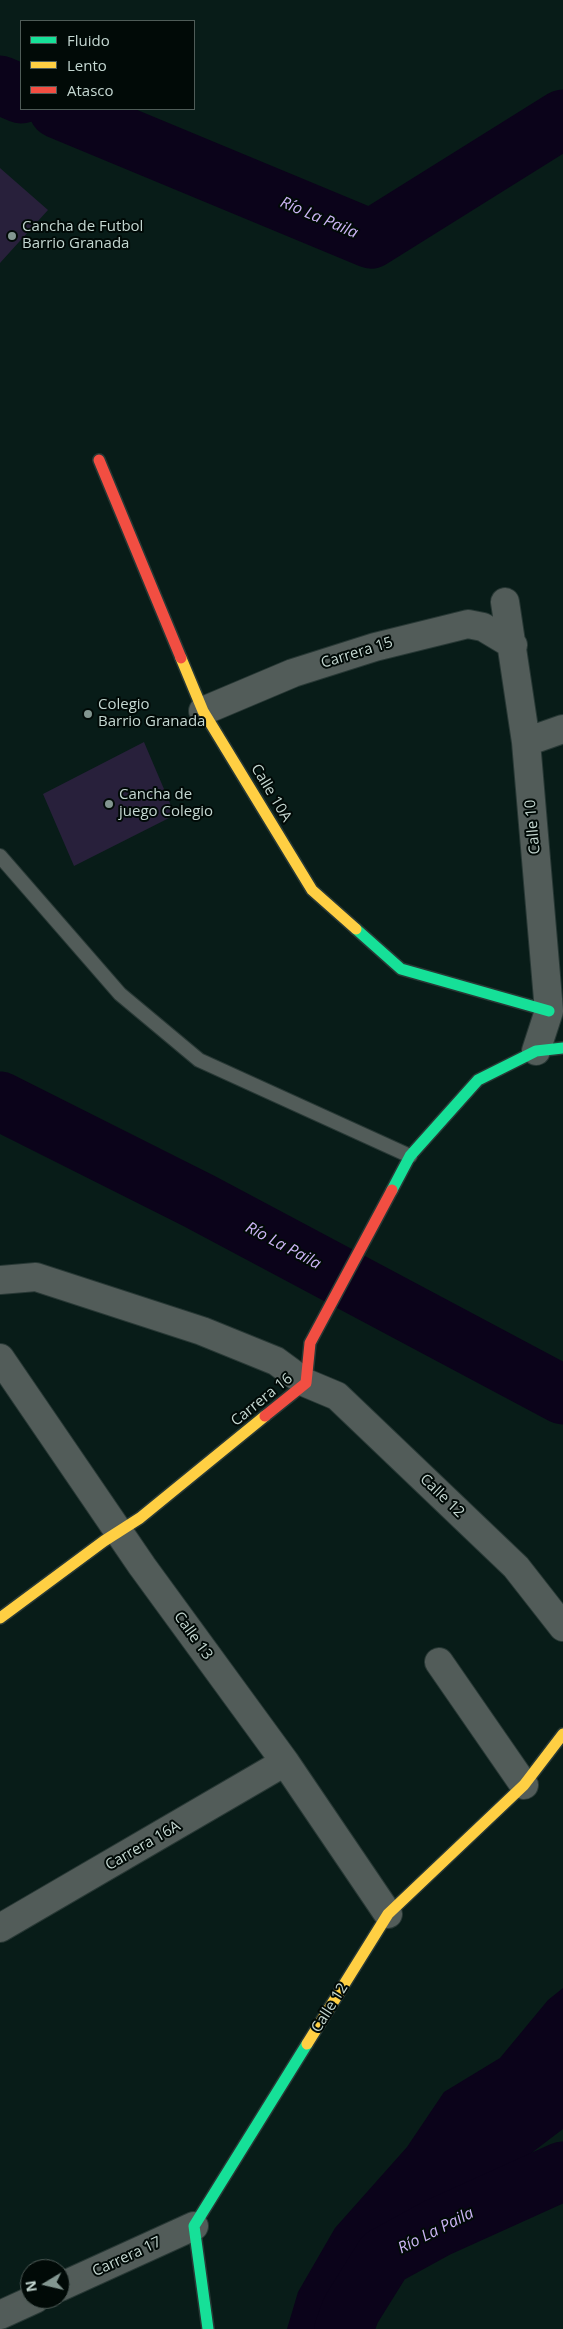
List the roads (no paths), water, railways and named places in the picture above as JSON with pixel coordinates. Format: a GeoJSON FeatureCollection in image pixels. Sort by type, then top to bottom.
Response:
{"type":"FeatureCollection","features":[{"type":"Feature","properties":{"kind":"street","name":"Calle 10A"},"geometry":{"type":"LineString","coordinates":[[99,460],[203,711],[312,890],[400,969],[550,1011]]}},
{"type":"Feature","properties":{"kind":"street","name":"Calle 10"},"geometry":{"type":"LineString","coordinates":[[505,602],[513,645],[526,742],[550,1011],[536,1051]]}},
{"type":"Feature","properties":{"kind":"street","name":"Carrera 15"},"geometry":{"type":"LineString","coordinates":[[203,711],[293,673],[375,647],[468,624],[483,628],[513,645]]}},
{"type":"Feature","properties":{"kind":"street"},"geometry":{"type":"LineString","coordinates":[[526,742],[563,729]]}},
{"type":"Feature","properties":{"kind":"street","name":"Carrera 16"},"geometry":{"type":"LineString","coordinates":[[0,1618],[140,1518],[306,1383],[310,1343],[410,1156],[478,1080],[536,1051],[563,1048]]}},
{"type":"Feature","properties":{"kind":"street","name":"Calle 12"},"geometry":{"type":"LineString","coordinates":[[0,1280],[36,1277],[202,1331],[276,1361],[306,1383],[337,1396],[516,1567],[563,1627]]}},
{"type":"Feature","properties":{"kind":"street","name":"Calle 13"},"geometry":{"type":"LineString","coordinates":[[0,1358],[118,1532],[285,1762],[388,1914]]}},
{"type":"Feature","properties":{"kind":"street"},"geometry":{"type":"LineString","coordinates":[[438,1662],[524,1785]]}},
{"type":"Feature","properties":{"kind":"street","name":"Calle 12"},"geometry":{"type":"LineString","coordinates":[[194,2226],[388,1914],[524,1785],[563,1734]]}},
{"type":"Feature","properties":{"kind":"street","name":"Carrera 16A"},"geometry":{"type":"LineString","coordinates":[[0,1928],[285,1762]]}},
{"type":"Feature","properties":{"kind":"street"},"geometry":{"type":"LineString","coordinates":[[194,2226],[208,2329]]}},
{"type":"Feature","properties":{"kind":"street","name":"Carrera 17"},"geometry":{"type":"LineString","coordinates":[[70,2283],[194,2226]]}},
{"type":"Feature","properties":{"kind":"street"},"geometry":{"type":"LineString","coordinates":[[0,2315],[20,2306]]}},
{"type":"Feature","properties":{"kind":"lane"},"geometry":{"type":"LineString","coordinates":[[0,856],[120,994],[199,1060],[410,1156]]}},
{"type":"Feature","properties":{"kind":"waterway","name":"Río La Paila"},"geometry":{"type":"LineString","coordinates":[[0,85],[20,94]]}},
{"type":"Feature","properties":{"kind":"waterway","name":"Río La Paila"},"geometry":{"type":"LineString","coordinates":[[60,110],[371,239],[563,119]]}},
{"type":"Feature","properties":{"kind":"waterway","name":"Río La Paila"},"geometry":{"type":"LineString","coordinates":[[0,1101],[199,1201],[563,1395]]}},
{"type":"Feature","properties":{"kind":"waterway","name":"Río La Paila"},"geometry":{"type":"LineString","coordinates":[[344,2329],[351,2310],[384,2257],[437,2228],[563,2171]]}},
{"type":"Feature","properties":{"kind":"place","name":"Cancha de Futbol Barrio Granada"},"geometry":{"type":"Point","coordinates":[12,236]}},
{"type":"Feature","properties":{"kind":"place","name":"Colegio Barrio Granada"},"geometry":{"type":"Point","coordinates":[88,714]}},
{"type":"Feature","properties":{"kind":"place","name":"Cancha de juego Colegio"},"geometry":{"type":"Point","coordinates":[109,804]}}]}
